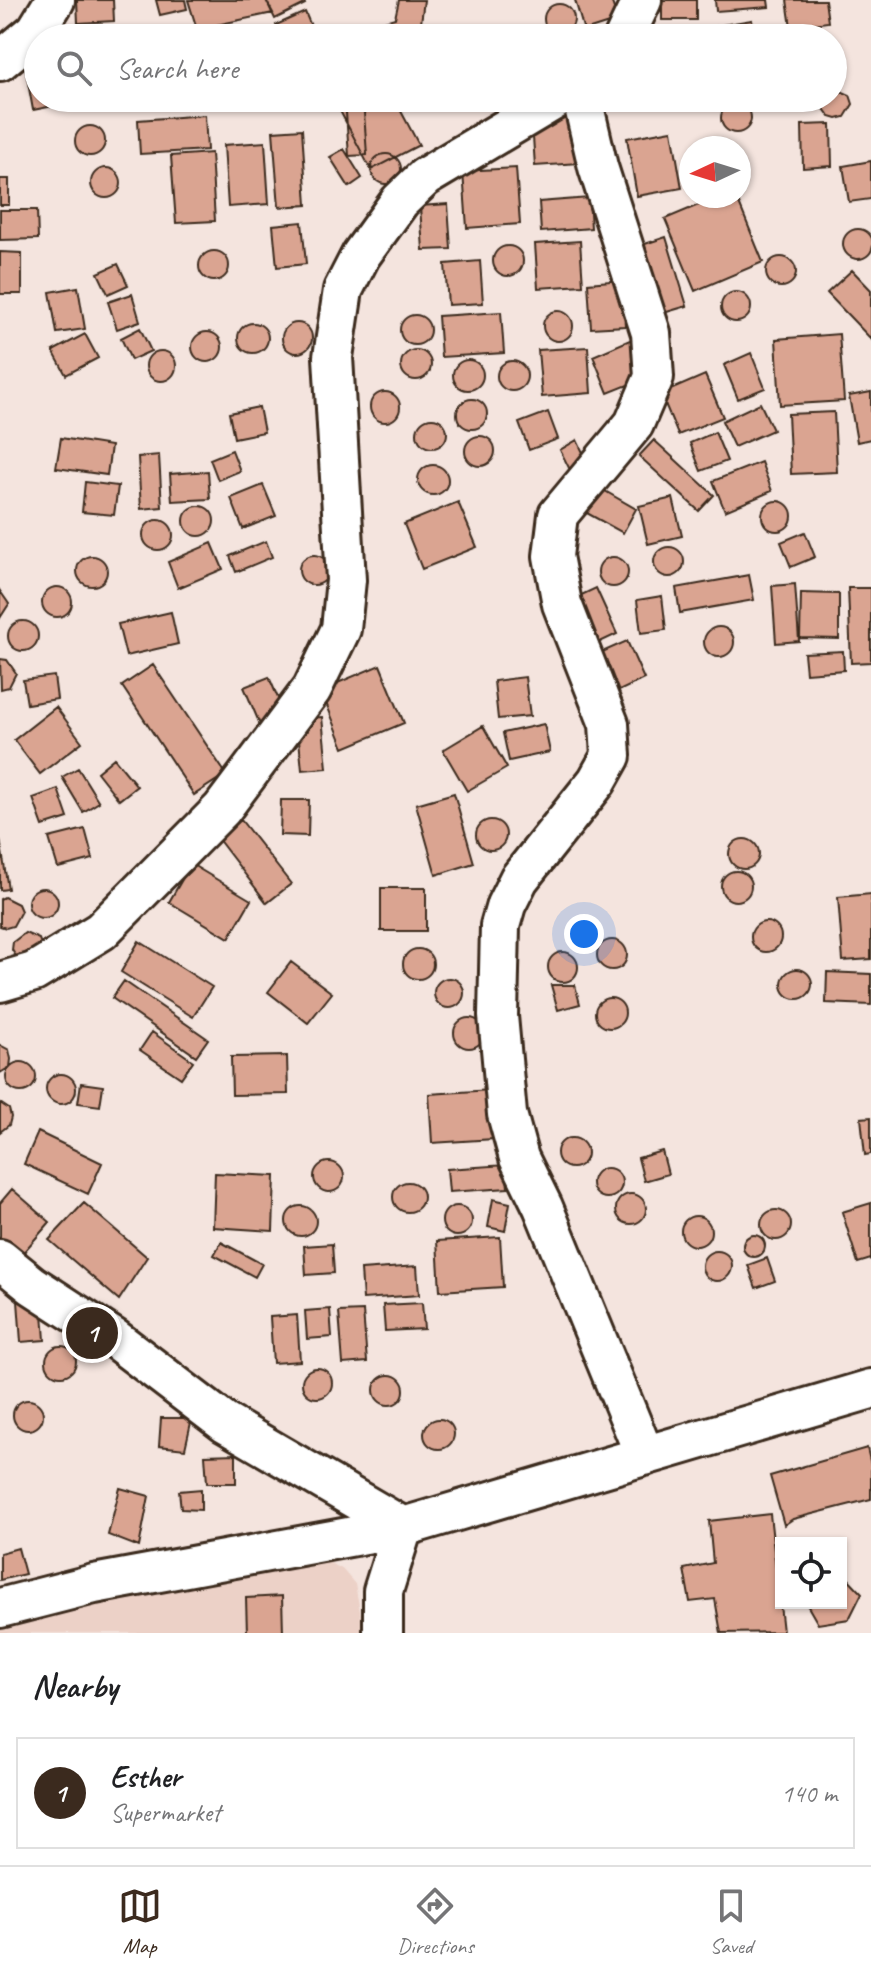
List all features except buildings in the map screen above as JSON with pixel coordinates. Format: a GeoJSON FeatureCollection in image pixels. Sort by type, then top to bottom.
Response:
{"type":"FeatureCollection","features":[{"type":"Feature","properties":{"kind":"street"},"geometry":{"type":"LineString","coordinates":[[40,24],[55,0]]}},
{"type":"Feature","properties":{"kind":"street"},"geometry":{"type":"LineString","coordinates":[[631,24],[642,0]]}},
{"type":"Feature","properties":{"kind":"street"},"geometry":{"type":"LineString","coordinates":[[0,61],[24,41]]}},
{"type":"Feature","properties":{"kind":"street"},"geometry":{"type":"LineString","coordinates":[[0,982],[34,972],[101,931],[222,809],[312,689],[341,629],[346,580],[333,357],[343,290],[361,255],[392,212],[425,177],[534,112]]}},
{"type":"Feature","properties":{"kind":"street"},"geometry":{"type":"LineString","coordinates":[[585,112],[598,167],[651,333],[654,377],[634,424],[558,515],[553,556],[562,604],[609,724],[611,756],[597,781],[519,879],[506,905],[500,926],[498,1016],[507,1114],[519,1158],[543,1207],[645,1456]]}},
{"type":"Feature","properties":{"kind":"street"},"geometry":{"type":"LineString","coordinates":[[0,1259],[32,1285],[115,1339],[225,1423],[403,1527]]}},
{"type":"Feature","properties":{"kind":"street"},"geometry":{"type":"LineString","coordinates":[[0,1608],[94,1584],[403,1527],[871,1389]]}},
{"type":"Feature","properties":{"kind":"street"},"geometry":{"type":"LineString","coordinates":[[383,1633],[383,1591],[403,1527]]}},
{"type":"Feature","properties":{"kind":"shaded area"},"geometry":{"type":"Polygon","coordinates":[[[324,1560],[342,1569],[355,1584],[364,1633],[0,1633],[0,1621],[324,1560]]]}},
{"type":"Feature","properties":{"kind":"place","name":"Esther"},"geometry":{"type":"Point","coordinates":[92,1333]}}]}
